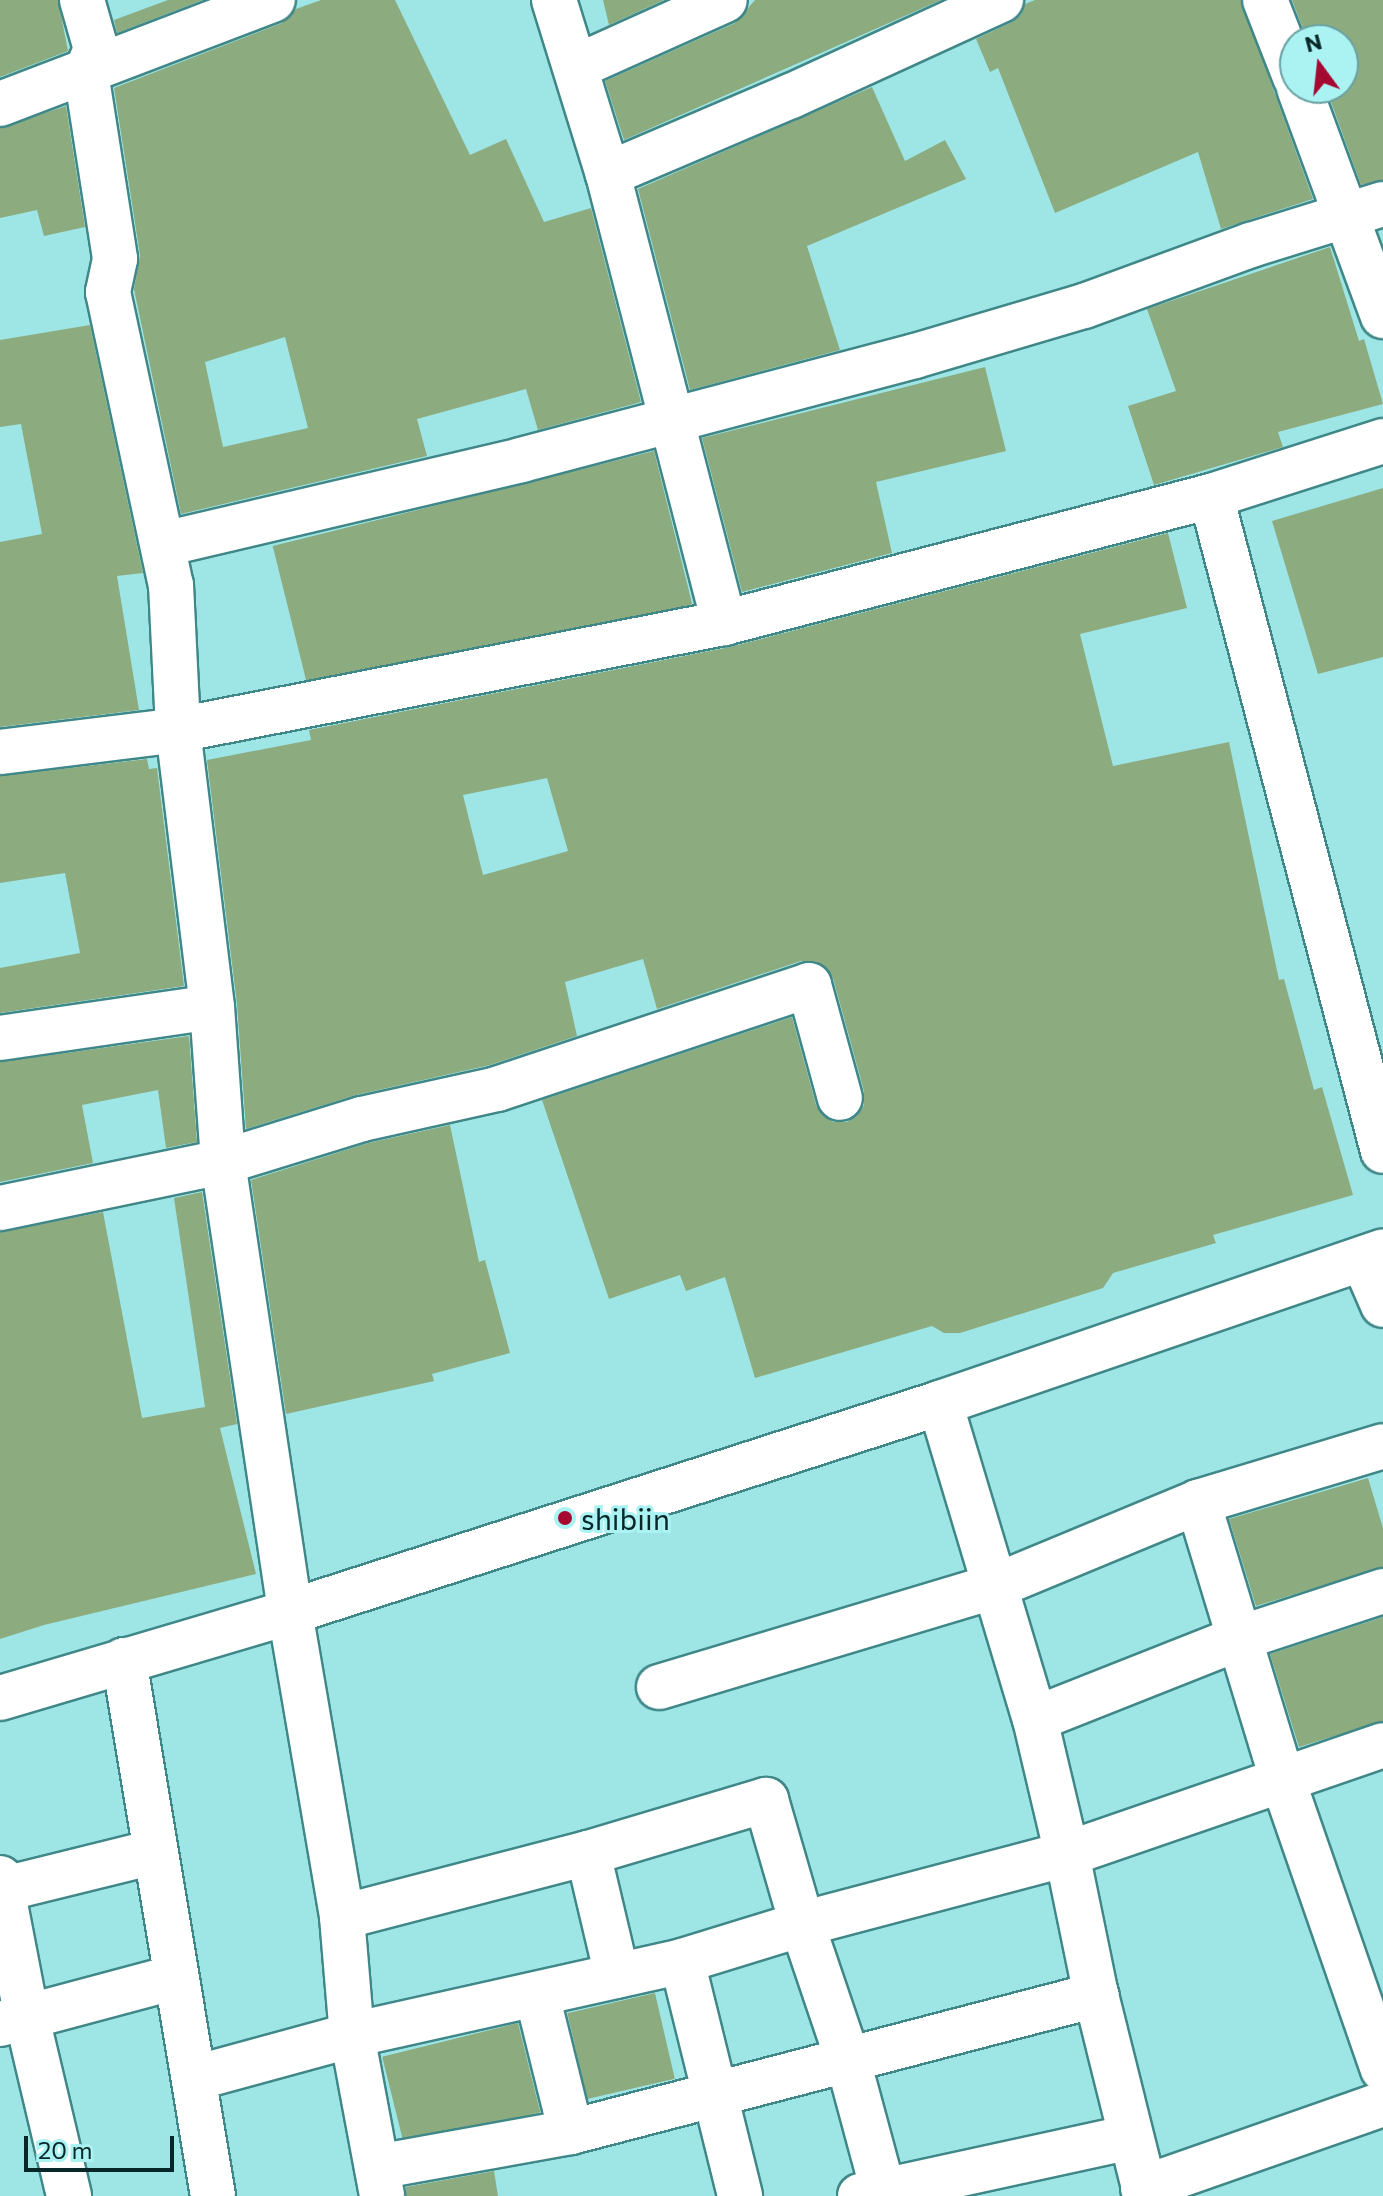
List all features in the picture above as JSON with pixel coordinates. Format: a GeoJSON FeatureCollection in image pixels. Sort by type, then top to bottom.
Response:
{"type":"FeatureCollection","features":[{"type":"Feature","properties":{"kind":"street"},"geometry":{"type":"LineString","coordinates":[[82,0],[96,49],[86,73],[115,259],[108,292],[171,585],[178,730],[212,1007],[223,1162],[290,1612],[342,1917],[352,2035],[380,2181],[847,2057],[1096,1995]]}},
{"type":"Feature","properties":{"kind":"street"},"geometry":{"type":"LineString","coordinates":[[0,104],[273,0]]}},
{"type":"Feature","properties":{"kind":"street"},"geometry":{"type":"LineString","coordinates":[[554,0],[608,174],[724,623]]}},
{"type":"Feature","properties":{"kind":"street"},"geometry":{"type":"LineString","coordinates":[[576,67],[725,0]]}},
{"type":"Feature","properties":{"kind":"street"},"geometry":{"type":"LineString","coordinates":[[608,174],[805,90],[1001,0]]}},
{"type":"Feature","properties":{"kind":"street"},"geometry":{"type":"LineString","coordinates":[[1265,0],[1279,36]]}},
{"type":"Feature","properties":{"kind":"street"},"geometry":{"type":"LineString","coordinates":[[1308,104],[1366,210],[1383,316]]}},
{"type":"Feature","properties":{"kind":"street"},"geometry":{"type":"LineString","coordinates":[[164,544],[309,512],[915,356],[1084,306],[1251,245],[1366,210]]}},
{"type":"Feature","properties":{"kind":"street"},"geometry":{"type":"LineString","coordinates":[[0,752],[178,730],[724,623],[1211,496],[1383,441]]}},
{"type":"Feature","properties":{"kind":"street"},"geometry":{"type":"LineString","coordinates":[[1211,496],[1383,1151]]}},
{"type":"Feature","properties":{"kind":"street"},"geometry":{"type":"LineString","coordinates":[[0,1208],[223,1162],[362,1119],[497,1089],[809,985],[840,1098]]}},
{"type":"Feature","properties":{"kind":"street"},"geometry":{"type":"LineString","coordinates":[[0,1038],[212,1007]]}},
{"type":"Feature","properties":{"kind":"street"},"geometry":{"type":"LineString","coordinates":[[0,1698],[290,1612],[940,1403],[1373,1255],[1383,1305]]}},
{"type":"Feature","properties":{"kind":"street"},"geometry":{"type":"LineString","coordinates":[[940,1403],[1035,1719],[1096,1995],[1144,2192],[1383,2104]]}},
{"type":"Feature","properties":{"kind":"street"},"geometry":{"type":"LineString","coordinates":[[659,1687],[993,1587],[1198,1502],[1383,1446]]}},
{"type":"Feature","properties":{"kind":"street"},"geometry":{"type":"LineString","coordinates":[[1198,1502],[1237,1639],[1282,1778],[1383,2069]]}},
{"type":"Feature","properties":{"kind":"street"},"geometry":{"type":"LineString","coordinates":[[1035,1719],[1237,1639],[1383,1591]]}},
{"type":"Feature","properties":{"kind":"street"},"geometry":{"type":"LineString","coordinates":[[124,1660],[213,2196]]}},
{"type":"Feature","properties":{"kind":"street"},"geometry":{"type":"LineString","coordinates":[[195,2078],[352,2035],[682,1961],[802,1924],[1067,1854],[1383,1745]]}},
{"type":"Feature","properties":{"kind":"street"},"geometry":{"type":"LineString","coordinates":[[342,1917],[588,1853],[766,1800],[802,1924],[847,2057],[872,2194],[1000,2181],[1130,2137]]}},
{"type":"Feature","properties":{"kind":"street"},"geometry":{"type":"LineString","coordinates":[[69,2196],[13,2021],[1,1886],[154,1852]]}},
{"type":"Feature","properties":{"kind":"street"},"geometry":{"type":"LineString","coordinates":[[588,1853],[617,1976]]}},
{"type":"Feature","properties":{"kind":"street"},"geometry":{"type":"LineString","coordinates":[[682,1961],[740,2196]]}},
{"type":"Feature","properties":{"kind":"street"},"geometry":{"type":"LineString","coordinates":[[13,2021],[176,1977]]}},
{"type":"Feature","properties":{"kind":"street"},"geometry":{"type":"LineString","coordinates":[[537,1995],[571,2132]]}},
{"type":"Feature","properties":{"kind":"building"},"geometry":{"type":"Polygon","coordinates":[[[0,0],[58,0],[68,51],[0,77],[0,0]]]}},
{"type":"Feature","properties":{"kind":"building"},"geometry":{"type":"Polygon","coordinates":[[[168,0],[203,0],[117,33],[114,20],[168,0]]]}},
{"type":"Feature","properties":{"kind":"building"},"geometry":{"type":"Polygon","coordinates":[[[321,0],[395,0],[470,155],[506,139],[544,222],[591,208],[641,402],[538,430],[526,389],[417,419],[427,456],[181,514],[134,289],[140,255],[114,88],[282,23],[296,9],[321,0]],[[285,337],[205,362],[223,447],[308,428],[285,337]]]}},
{"type":"Feature","properties":{"kind":"building"},"geometry":{"type":"Polygon","coordinates":[[[603,0],[664,0],[609,25],[603,0]]]}},
{"type":"Feature","properties":{"kind":"building"},"geometry":{"type":"Polygon","coordinates":[[[755,0],[941,0],[624,140],[605,81],[735,23],[755,0]]]}},
{"type":"Feature","properties":{"kind":"building"},"geometry":{"type":"Polygon","coordinates":[[[1035,0],[1241,0],[1313,199],[1221,229],[1198,152],[1055,213],[998,68],[990,72],[976,39],[1012,22],[1021,15],[1025,4],[1035,0]]]}},
{"type":"Feature","properties":{"kind":"building"},"geometry":{"type":"Polygon","coordinates":[[[1292,0],[1383,0],[1383,180],[1361,185],[1332,104],[1359,104],[1359,24],[1301,24],[1292,0]]]}},
{"type":"Feature","properties":{"kind":"building"},"geometry":{"type":"Polygon","coordinates":[[[872,87],[905,161],[945,140],[966,179],[807,246],[840,350],[690,390],[638,189],[872,87]]]}},
{"type":"Feature","properties":{"kind":"building"},"geometry":{"type":"Polygon","coordinates":[[[66,106],[85,227],[44,236],[37,210],[0,218],[0,128],[66,106]]]}},
{"type":"Feature","properties":{"kind":"building"},"geometry":{"type":"Polygon","coordinates":[[[1330,247],[1359,341],[1364,339],[1383,404],[1278,432],[1283,447],[1154,485],[1128,406],[1176,391],[1147,309],[1330,247]]]}},
{"type":"Feature","properties":{"kind":"building"},"geometry":{"type":"Polygon","coordinates":[[[90,325],[143,573],[117,576],[139,710],[0,727],[0,542],[42,534],[21,424],[0,427],[0,340],[90,325]]]}},
{"type":"Feature","properties":{"kind":"building"},"geometry":{"type":"Polygon","coordinates":[[[985,367],[1006,451],[876,482],[892,553],[742,592],[702,438],[985,367]]]}},
{"type":"Feature","properties":{"kind":"building"},"geometry":{"type":"Polygon","coordinates":[[[654,451],[692,604],[311,699],[273,546],[654,451]]]}},
{"type":"Feature","properties":{"kind":"building"},"geometry":{"type":"Polygon","coordinates":[[[1383,488],[1383,657],[1318,674],[1272,521],[1383,488]]]}},
{"type":"Feature","properties":{"kind":"building"},"geometry":{"type":"Polygon","coordinates":[[[1168,533],[1187,608],[1080,634],[1113,766],[1229,742],[1279,980],[1284,979],[1314,1090],[1322,1087],[1353,1195],[1213,1235],[1216,1243],[1113,1273],[1103,1288],[960,1333],[944,1333],[932,1326],[755,1378],[725,1277],[686,1291],[680,1275],[609,1299],[542,1100],[792,1017],[816,1105],[822,1115],[833,1122],[847,1122],[857,1116],[864,1105],[864,1091],[833,978],[827,968],[815,961],[801,961],[657,1009],[643,959],[565,982],[577,1036],[490,1065],[356,1095],[246,1129],[237,1004],[207,760],[311,740],[309,730],[730,647],[1168,533]],[[547,778],[463,795],[483,875],[568,851],[547,778]]]}},
{"type":"Feature","properties":{"kind":"building"},"geometry":{"type":"Polygon","coordinates":[[[147,759],[149,769],[157,768],[184,986],[0,1013],[0,968],[80,953],[65,873],[0,883],[0,776],[147,759]]]}},
{"type":"Feature","properties":{"kind":"building"},"geometry":{"type":"Polygon","coordinates":[[[189,1036],[197,1142],[166,1148],[158,1090],[82,1105],[93,1163],[0,1182],[0,1062],[189,1036]]]}},
{"type":"Feature","properties":{"kind":"building"},"geometry":{"type":"Polygon","coordinates":[[[450,1125],[479,1262],[485,1260],[510,1353],[432,1374],[434,1381],[286,1414],[251,1180],[368,1143],[450,1125]]]}},
{"type":"Feature","properties":{"kind":"building"},"geometry":{"type":"Polygon","coordinates":[[[202,1192],[237,1424],[220,1428],[256,1574],[44,1625],[0,1639],[0,1232],[103,1212],[142,1418],[205,1407],[174,1198],[202,1192]]]}},
{"type":"Feature","properties":{"kind":"building"},"geometry":{"type":"Polygon","coordinates":[[[1368,1478],[1383,1528],[1383,1567],[1256,1606],[1229,1519],[1368,1478]]]}},
{"type":"Feature","properties":{"kind":"building"},"geometry":{"type":"Polygon","coordinates":[[[1383,1617],[1383,1721],[1299,1747],[1270,1654],[1383,1617]]]}},
{"type":"Feature","properties":{"kind":"building"},"geometry":{"type":"Polygon","coordinates":[[[655,1993],[675,2079],[587,2099],[567,2013],[655,1993]]]}},
{"type":"Feature","properties":{"kind":"building"},"geometry":{"type":"Polygon","coordinates":[[[518,2023],[540,2112],[404,2146],[382,2057],[518,2023]]]}},
{"type":"Feature","properties":{"kind":"building"},"geometry":{"type":"Polygon","coordinates":[[[494,2171],[498,2196],[406,2196],[406,2187],[494,2171]]]}},
{"type":"Feature","properties":{"kind":"place","name":"shibiin"},"geometry":{"type":"Point","coordinates":[565,1518]}}]}
